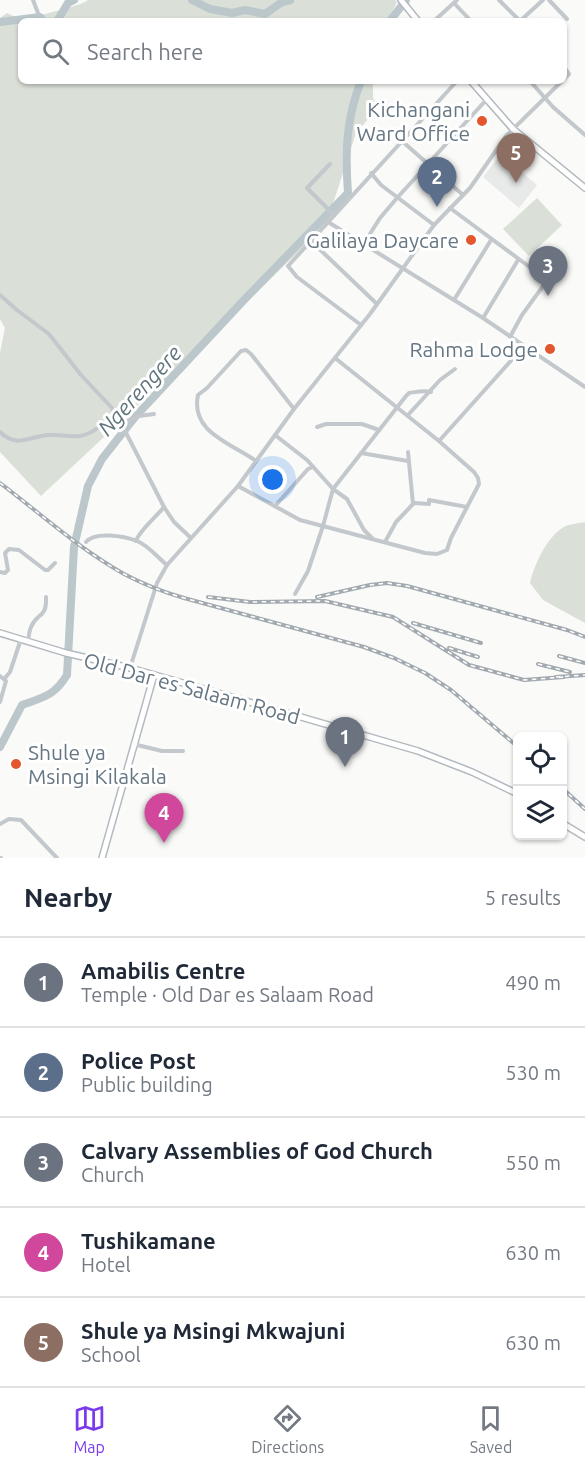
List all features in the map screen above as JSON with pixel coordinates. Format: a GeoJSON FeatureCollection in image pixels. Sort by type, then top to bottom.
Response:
{"type":"FeatureCollection","features":[{"type":"Feature","properties":{"kind":"main road"},"geometry":{"type":"LineString","coordinates":[[401,0],[416,18]]}},
{"type":"Feature","properties":{"kind":"main road"},"geometry":{"type":"LineString","coordinates":[[474,84],[513,129],[585,188]]}},
{"type":"Feature","properties":{"kind":"main road","name":"Old Dar es Salaam Road"},"geometry":{"type":"LineString","coordinates":[[0,633],[418,751],[472,772],[513,792]]}},
{"type":"Feature","properties":{"kind":"main road"},"geometry":{"type":"LineString","coordinates":[[102,858],[154,675]]}},
{"type":"Feature","properties":{"kind":"main road"},"geometry":{"type":"LineString","coordinates":[[567,826],[585,837]]}},
{"type":"Feature","properties":{"kind":"street"},"geometry":{"type":"LineString","coordinates":[[33,0],[38,13]]}},
{"type":"Feature","properties":{"kind":"street"},"geometry":{"type":"LineString","coordinates":[[499,0],[517,18]]}},
{"type":"Feature","properties":{"kind":"street"},"geometry":{"type":"LineString","coordinates":[[523,18],[543,0]]}},
{"type":"Feature","properties":{"kind":"street"},"geometry":{"type":"LineString","coordinates":[[549,0],[566,18]]}},
{"type":"Feature","properties":{"kind":"street"},"geometry":{"type":"LineString","coordinates":[[437,18],[455,1],[469,18]]}},
{"type":"Feature","properties":{"kind":"street"},"geometry":{"type":"LineString","coordinates":[[361,325],[289,269],[289,263],[454,84]]}},
{"type":"Feature","properties":{"kind":"street"},"geometry":{"type":"LineString","coordinates":[[533,84],[585,135]]}},
{"type":"Feature","properties":{"kind":"street"},"geometry":{"type":"LineString","coordinates":[[130,668],[156,583],[167,565],[238,486],[294,409],[377,304],[401,268],[434,225],[463,195],[506,136],[559,84]]}},
{"type":"Feature","properties":{"kind":"street"},"geometry":{"type":"LineString","coordinates":[[363,245],[380,218],[487,99]]}},
{"type":"Feature","properties":{"kind":"street"},"geometry":{"type":"LineString","coordinates":[[506,136],[508,123]]}},
{"type":"Feature","properties":{"kind":"street"},"geometry":{"type":"LineString","coordinates":[[506,136],[522,136]]}},
{"type":"Feature","properties":{"kind":"street"},"geometry":{"type":"LineString","coordinates":[[402,141],[463,195]]}},
{"type":"Feature","properties":{"kind":"street"},"geometry":{"type":"LineString","coordinates":[[330,164],[308,188],[334,215]]}},
{"type":"Feature","properties":{"kind":"street"},"geometry":{"type":"LineString","coordinates":[[371,173],[381,185],[434,225]]}},
{"type":"Feature","properties":{"kind":"street"},"geometry":{"type":"LineString","coordinates":[[450,208],[535,271],[546,283],[522,315],[510,337]]}},
{"type":"Feature","properties":{"kind":"street"},"geometry":{"type":"LineString","coordinates":[[327,222],[483,318],[585,387]]}},
{"type":"Feature","properties":{"kind":"street"},"geometry":{"type":"LineString","coordinates":[[454,300],[492,240]]}},
{"type":"Feature","properties":{"kind":"street"},"geometry":{"type":"LineString","coordinates":[[311,241],[377,304]]}},
{"type":"Feature","properties":{"kind":"street"},"geometry":{"type":"LineString","coordinates":[[483,318],[518,260]]}},
{"type":"Feature","properties":{"kind":"street"},"geometry":{"type":"LineString","coordinates":[[0,295],[49,334],[77,368],[78,373],[112,408],[164,507],[174,522],[191,538]]}},
{"type":"Feature","properties":{"kind":"street"},"geometry":{"type":"LineString","coordinates":[[439,441],[524,346]]}},
{"type":"Feature","properties":{"kind":"street"},"geometry":{"type":"LineString","coordinates":[[256,461],[202,424],[197,411],[198,395],[242,351],[246,350],[294,409]]}},
{"type":"Feature","properties":{"kind":"street"},"geometry":{"type":"LineString","coordinates":[[238,486],[300,520],[429,554],[445,551],[479,484],[477,476],[397,406],[335,358]]}},
{"type":"Feature","properties":{"kind":"street"},"geometry":{"type":"LineString","coordinates":[[408,416],[440,380],[455,369]]}},
{"type":"Feature","properties":{"kind":"street"},"geometry":{"type":"LineString","coordinates":[[295,594],[308,571],[333,489],[409,393],[431,392]]}},
{"type":"Feature","properties":{"kind":"street"},"geometry":{"type":"LineString","coordinates":[[0,432],[12,441],[51,435],[66,438],[85,435],[111,419],[114,414]]}},
{"type":"Feature","properties":{"kind":"street"},"geometry":{"type":"LineString","coordinates":[[121,423],[139,416],[154,414]]}},
{"type":"Feature","properties":{"kind":"street"},"geometry":{"type":"LineString","coordinates":[[317,427],[326,424],[362,424],[379,430]]}},
{"type":"Feature","properties":{"kind":"street"},"geometry":{"type":"LineString","coordinates":[[275,435],[312,464],[333,489],[348,500],[364,530],[373,538]]}},
{"type":"Feature","properties":{"kind":"street"},"geometry":{"type":"LineString","coordinates":[[361,452],[408,461]]}},
{"type":"Feature","properties":{"kind":"street"},"geometry":{"type":"LineString","coordinates":[[408,452],[413,504]]}},
{"type":"Feature","properties":{"kind":"street"},"geometry":{"type":"LineString","coordinates":[[275,506],[308,469],[313,467]]}},
{"type":"Feature","properties":{"kind":"street"},"geometry":{"type":"LineString","coordinates":[[385,542],[396,522],[413,504],[429,504],[429,500],[467,507]]}},
{"type":"Feature","properties":{"kind":"street"},"geometry":{"type":"LineString","coordinates":[[136,541],[140,532],[164,507]]}},
{"type":"Feature","properties":{"kind":"street"},"geometry":{"type":"LineString","coordinates":[[86,542],[99,535],[136,541],[167,565]]}},
{"type":"Feature","properties":{"kind":"street"},"geometry":{"type":"LineString","coordinates":[[0,572],[5,573],[8,570],[5,553],[9,549],[19,550],[45,570],[55,563]]}},
{"type":"Feature","properties":{"kind":"street"},"geometry":{"type":"LineString","coordinates":[[0,702],[5,684],[2,677],[10,672],[24,640],[44,612],[46,597]]}},
{"type":"Feature","properties":{"kind":"street"},"geometry":{"type":"LineString","coordinates":[[133,744],[162,751],[183,751]]}},
{"type":"Feature","properties":{"kind":"street"},"geometry":{"type":"LineString","coordinates":[[0,824],[9,819],[21,820],[57,858]]}},
{"type":"Feature","properties":{"kind":"shaded area"},"geometry":{"type":"Polygon","coordinates":[[[88,0],[395,0],[397,2],[389,18],[19,18],[35,16],[88,0]]]}},
{"type":"Feature","properties":{"kind":"shaded area"},"geometry":{"type":"Polygon","coordinates":[[[7,13],[19,18],[18,84],[373,84],[373,98],[377,109],[356,133],[326,225],[41,496],[0,452],[0,353],[5,328],[0,319],[0,18],[7,13]]]}},
{"type":"Feature","properties":{"kind":"shaded area"},"geometry":{"type":"Polygon","coordinates":[[[501,154],[537,185],[519,208],[483,177],[501,154]]]}},
{"type":"Feature","properties":{"kind":"shaded area"},"geometry":{"type":"Polygon","coordinates":[[[537,198],[562,225],[529,256],[503,229],[537,198]]]}},
{"type":"Feature","properties":{"kind":"shaded area"},"geometry":{"type":"Polygon","coordinates":[[[585,522],[585,623],[543,600],[530,583],[538,559],[553,536],[566,526],[585,522]]]}},
{"type":"Feature","properties":{"kind":"waterway"},"geometry":{"type":"LineString","coordinates":[[59,18],[68,3],[74,0]]}},
{"type":"Feature","properties":{"kind":"waterway"},"geometry":{"type":"LineString","coordinates":[[192,0],[210,9],[232,13],[245,10],[265,14],[282,2],[290,0]]}},
{"type":"Feature","properties":{"kind":"waterway","name":"Ngerengere"},"geometry":{"type":"LineString","coordinates":[[392,18],[406,0]]}},
{"type":"Feature","properties":{"kind":"waterway"},"geometry":{"type":"LineString","coordinates":[[32,18],[41,18]]}},
{"type":"Feature","properties":{"kind":"waterway"},"geometry":{"type":"LineString","coordinates":[[0,22],[18,20]]}},
{"type":"Feature","properties":{"kind":"waterway","name":"Ngerengere"},"geometry":{"type":"LineString","coordinates":[[0,747],[22,705],[53,692],[67,675],[74,547],[88,486],[102,459],[135,417],[348,193],[348,136],[352,109],[360,84]]}},
{"type":"Feature","properties":{"kind":"railway"},"geometry":{"type":"LineString","coordinates":[[0,483],[76,542],[131,578],[176,596],[364,647],[394,658],[425,673],[451,690],[513,743]]}},
{"type":"Feature","properties":{"kind":"railway"},"geometry":{"type":"LineString","coordinates":[[317,597],[387,583],[407,586],[585,637]]}},
{"type":"Feature","properties":{"kind":"railway"},"geometry":{"type":"LineString","coordinates":[[208,597],[250,602],[325,601],[393,617],[469,665],[524,680],[564,677]]}},
{"type":"Feature","properties":{"kind":"railway"},"geometry":{"type":"LineString","coordinates":[[413,623],[481,643]]}},
{"type":"Feature","properties":{"kind":"railway"},"geometry":{"type":"LineString","coordinates":[[449,648],[478,657]]}},
{"type":"Feature","properties":{"kind":"railway"},"geometry":{"type":"LineString","coordinates":[[559,656],[585,663]]}},
{"type":"Feature","properties":{"kind":"railway"},"geometry":{"type":"LineString","coordinates":[[538,664],[570,672]]}},
{"type":"Feature","properties":{"kind":"railway"},"geometry":{"type":"LineString","coordinates":[[556,677],[585,675]]}},
{"type":"Feature","properties":{"kind":"railway"},"geometry":{"type":"LineString","coordinates":[[567,793],[585,809]]}},
{"type":"Feature","properties":{"kind":"place","name":"Kichangani Ward Office"},"geometry":{"type":"Point","coordinates":[482,121]}},
{"type":"Feature","properties":{"kind":"place","name":"Shule ya Msingi Mkwajuni"},"geometry":{"type":"Point","coordinates":[516,183]}},
{"type":"Feature","properties":{"kind":"place","name":"Police Post"},"geometry":{"type":"Point","coordinates":[437,207]}},
{"type":"Feature","properties":{"kind":"place","name":"Galilaya Daycare"},"geometry":{"type":"Point","coordinates":[471,240]}},
{"type":"Feature","properties":{"kind":"place","name":"Calvary Assemblies of God Church"},"geometry":{"type":"Point","coordinates":[548,296]}},
{"type":"Feature","properties":{"kind":"place","name":"Rahma Lodge"},"geometry":{"type":"Point","coordinates":[550,349]}},
{"type":"Feature","properties":{"kind":"place","name":"Shule ya Msingi Kilakala"},"geometry":{"type":"Point","coordinates":[16,764]}},
{"type":"Feature","properties":{"kind":"place","name":"Amabilis Centre"},"geometry":{"type":"Point","coordinates":[345,767]}},
{"type":"Feature","properties":{"kind":"place","name":"Tushikamane"},"geometry":{"type":"Point","coordinates":[164,843]}}]}
